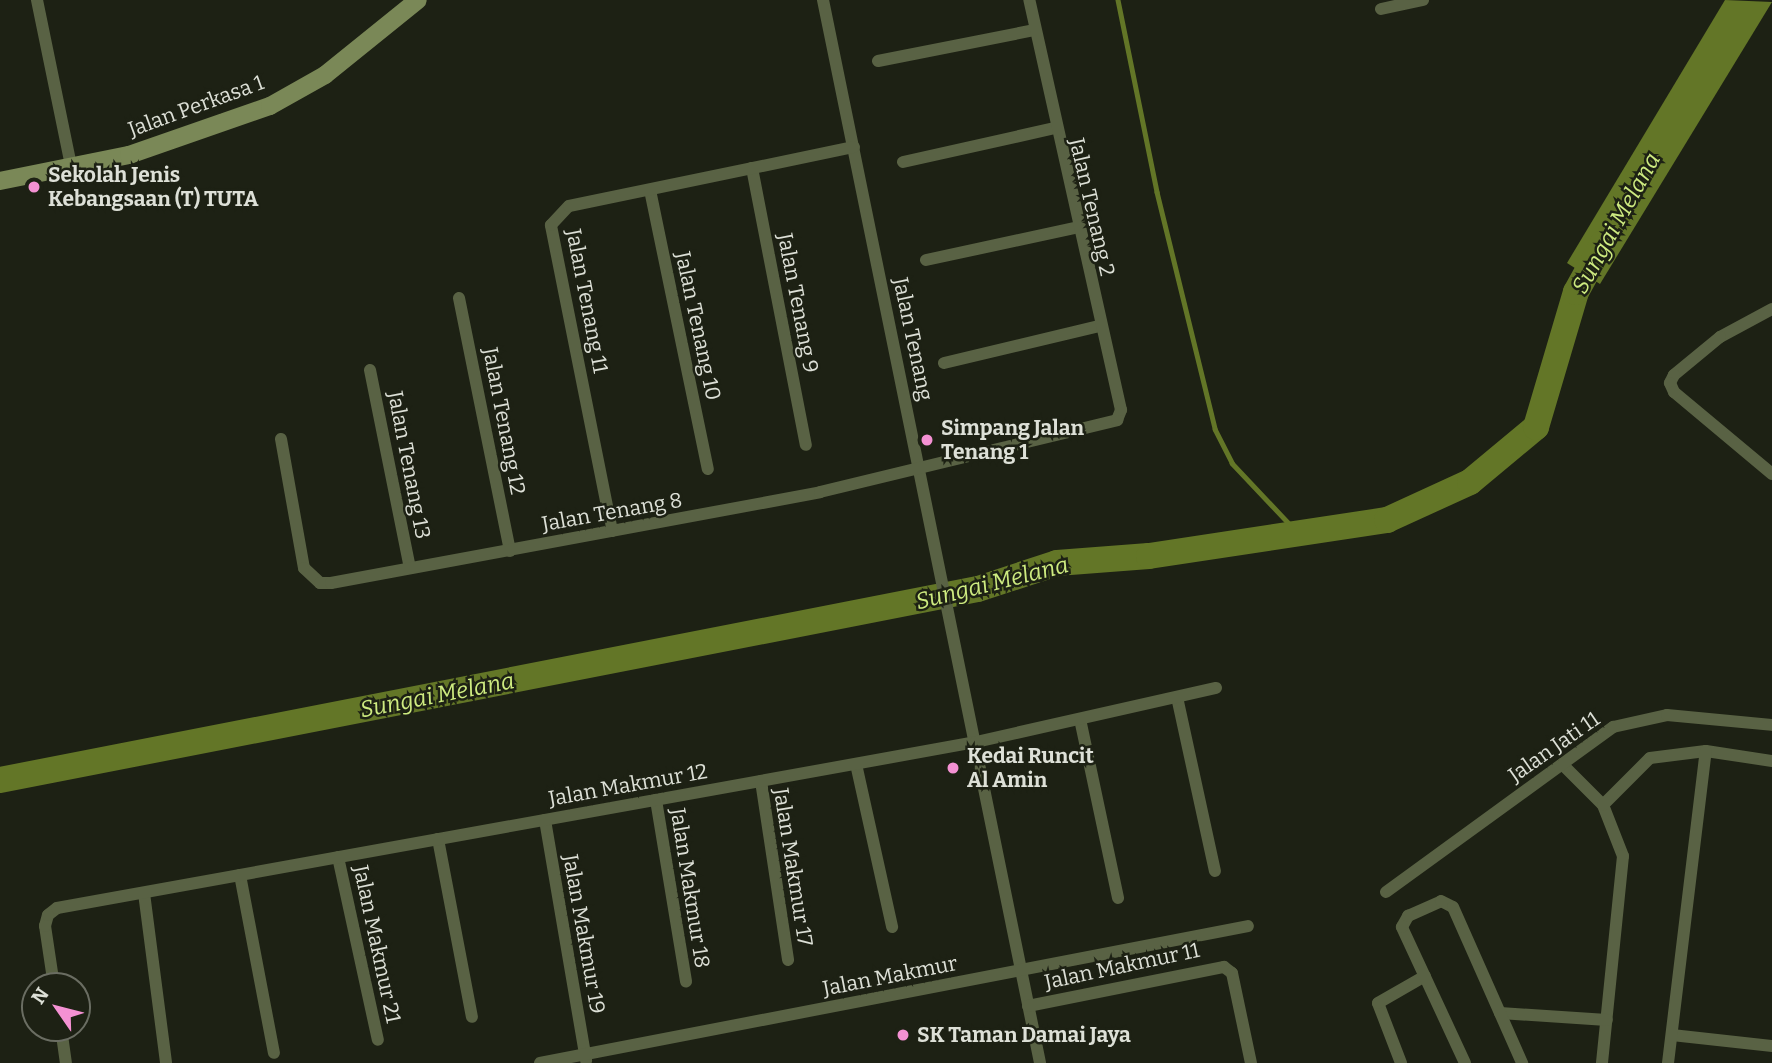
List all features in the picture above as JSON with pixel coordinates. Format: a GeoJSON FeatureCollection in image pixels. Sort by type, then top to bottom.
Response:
{"type":"FeatureCollection","features":[{"type":"Feature","properties":{"kind":"street"},"geometry":{"type":"LineString","coordinates":[[37,0],[71,166]]}},
{"type":"Feature","properties":{"kind":"street","name":"Jalan Perkasa 1"},"geometry":{"type":"LineString","coordinates":[[0,181],[129,155],[270,106],[325,75],[418,0]]}},
{"type":"Feature","properties":{"kind":"street","name":"Jalan Tenang"},"geometry":{"type":"LineString","coordinates":[[823,0],[1040,1063]]}},
{"type":"Feature","properties":{"kind":"street","name":"Jalan Tenang 2"},"geometry":{"type":"LineString","coordinates":[[1029,0],[1099,326],[1121,410],[1117,420]]}},
{"type":"Feature","properties":{"kind":"street"},"geometry":{"type":"LineString","coordinates":[[1381,9],[1423,0]]}},
{"type":"Feature","properties":{"kind":"street"},"geometry":{"type":"LineString","coordinates":[[878,61],[1035,30]]}},
{"type":"Feature","properties":{"kind":"street"},"geometry":{"type":"LineString","coordinates":[[903,162],[1055,128]]}},
{"type":"Feature","properties":{"kind":"street","name":"Jalan Tenang 11"},"geometry":{"type":"LineString","coordinates":[[612,531],[551,225],[569,206],[854,147]]}},
{"type":"Feature","properties":{"kind":"street","name":"Jalan Tenang 9"},"geometry":{"type":"LineString","coordinates":[[751,168],[806,445]]}},
{"type":"Feature","properties":{"kind":"street","name":"Jalan Tenang 10"},"geometry":{"type":"LineString","coordinates":[[650,190],[708,469]]}},
{"type":"Feature","properties":{"kind":"street"},"geometry":{"type":"LineString","coordinates":[[926,260],[1078,227]]}},
{"type":"Feature","properties":{"kind":"street","name":"Jalan Tenang 12"},"geometry":{"type":"LineString","coordinates":[[459,299],[510,551]]}},
{"type":"Feature","properties":{"kind":"street"},"geometry":{"type":"LineString","coordinates":[[1772,309],[1720,337],[1671,379],[1671,388],[1772,474]]}},
{"type":"Feature","properties":{"kind":"street"},"geometry":{"type":"LineString","coordinates":[[944,363],[1099,326]]}},
{"type":"Feature","properties":{"kind":"street","name":"Jalan Tenang 13"},"geometry":{"type":"LineString","coordinates":[[370,370],[410,568]]}},
{"type":"Feature","properties":{"kind":"street","name":"Jalan Tenang 8"},"geometry":{"type":"LineString","coordinates":[[281,439],[304,568],[311,577],[331,583],[921,471],[1117,420]]}},
{"type":"Feature","properties":{"kind":"street","name":"Jalan Makmur 12"},"geometry":{"type":"LineString","coordinates":[[52,972],[45,926],[48,915],[57,908],[976,742],[1216,688]]}},
{"type":"Feature","properties":{"kind":"street"},"geometry":{"type":"LineString","coordinates":[[1177,697],[1215,871]]}},
{"type":"Feature","properties":{"kind":"street","name":"Jalan Jati 11"},"geometry":{"type":"LineString","coordinates":[[1385,892],[1613,727],[1667,715],[1772,724]]}},
{"type":"Feature","properties":{"kind":"street"},"geometry":{"type":"LineString","coordinates":[[1080,719],[1118,898]]}},
{"type":"Feature","properties":{"kind":"street"},"geometry":{"type":"LineString","coordinates":[[1602,805],[1650,758],[1706,751],[1772,761]]}},
{"type":"Feature","properties":{"kind":"street"},"geometry":{"type":"LineString","coordinates":[[1668,1063],[1706,751]]}},
{"type":"Feature","properties":{"kind":"street"},"geometry":{"type":"LineString","coordinates":[[856,764],[892,927]]}},
{"type":"Feature","properties":{"kind":"street"},"geometry":{"type":"LineString","coordinates":[[1562,764],[1602,805],[1623,856],[1602,1063]]}},
{"type":"Feature","properties":{"kind":"street","name":"Jalan Makmur 17"},"geometry":{"type":"LineString","coordinates":[[761,781],[788,960]]}},
{"type":"Feature","properties":{"kind":"street","name":"Jalan Makmur 18"},"geometry":{"type":"LineString","coordinates":[[656,800],[686,982]]}},
{"type":"Feature","properties":{"kind":"street","name":"Jalan Makmur 19"},"geometry":{"type":"LineString","coordinates":[[545,820],[585,1059]]}},
{"type":"Feature","properties":{"kind":"street"},"geometry":{"type":"LineString","coordinates":[[438,839],[472,1017]]}},
{"type":"Feature","properties":{"kind":"street","name":"Jalan Makmur 21"},"geometry":{"type":"LineString","coordinates":[[338,857],[378,1040]]}},
{"type":"Feature","properties":{"kind":"street"},"geometry":{"type":"LineString","coordinates":[[240,875],[274,1053]]}},
{"type":"Feature","properties":{"kind":"street"},"geometry":{"type":"LineString","coordinates":[[144,892],[166,1063]]}},
{"type":"Feature","properties":{"kind":"street"},"geometry":{"type":"LineString","coordinates":[[1465,1063],[1402,927],[1404,921],[1441,901],[1448,902],[1522,1063]]}},
{"type":"Feature","properties":{"kind":"street","name":"Jalan Makmur"},"geometry":{"type":"LineString","coordinates":[[540,1063],[585,1059],[1248,926]]}},
{"type":"Feature","properties":{"kind":"street","name":"Jalan Makmur 11"},"geometry":{"type":"LineString","coordinates":[[1028,1006],[1224,967],[1233,973],[1251,1063]]}},
{"type":"Feature","properties":{"kind":"street"},"geometry":{"type":"LineString","coordinates":[[1401,1063],[1378,1003],[1425,976]]}},
{"type":"Feature","properties":{"kind":"street"},"geometry":{"type":"LineString","coordinates":[[1500,1013],[1607,1020]]}},
{"type":"Feature","properties":{"kind":"street"},"geometry":{"type":"LineString","coordinates":[[1672,1035],[1772,1046]]}},
{"type":"Feature","properties":{"kind":"street"},"geometry":{"type":"LineString","coordinates":[[63,1042],[66,1063]]}},
{"type":"Feature","properties":{"kind":"water"},"geometry":{"type":"Polygon","coordinates":[[[1725,0],[1772,2],[1600,284],[1567,263],[1725,0]]]}},
{"type":"Feature","properties":{"kind":"waterway"},"geometry":{"type":"LineString","coordinates":[[1118,0],[1157,192],[1215,429],[1232,463],[1298,533]]}},
{"type":"Feature","properties":{"kind":"waterway","name":"Sungai Melana"},"geometry":{"type":"LineString","coordinates":[[0,780],[978,589],[1057,563],[1149,556],[1387,520],[1470,482],[1536,427],[1576,292],[1603,243]]}},
{"type":"Feature","properties":{"kind":"place","name":"Sekolah Jenis Kebangsaan (T) TUTA"},"geometry":{"type":"Point","coordinates":[34,187]}},
{"type":"Feature","properties":{"kind":"place","name":"Simpang Jalan Tenang 1"},"geometry":{"type":"Point","coordinates":[927,440]}},
{"type":"Feature","properties":{"kind":"place","name":"Kedai Runcit Al Amin"},"geometry":{"type":"Point","coordinates":[953,768]}},
{"type":"Feature","properties":{"kind":"place","name":"SK Taman Damai Jaya"},"geometry":{"type":"Point","coordinates":[903,1035]}}]}
